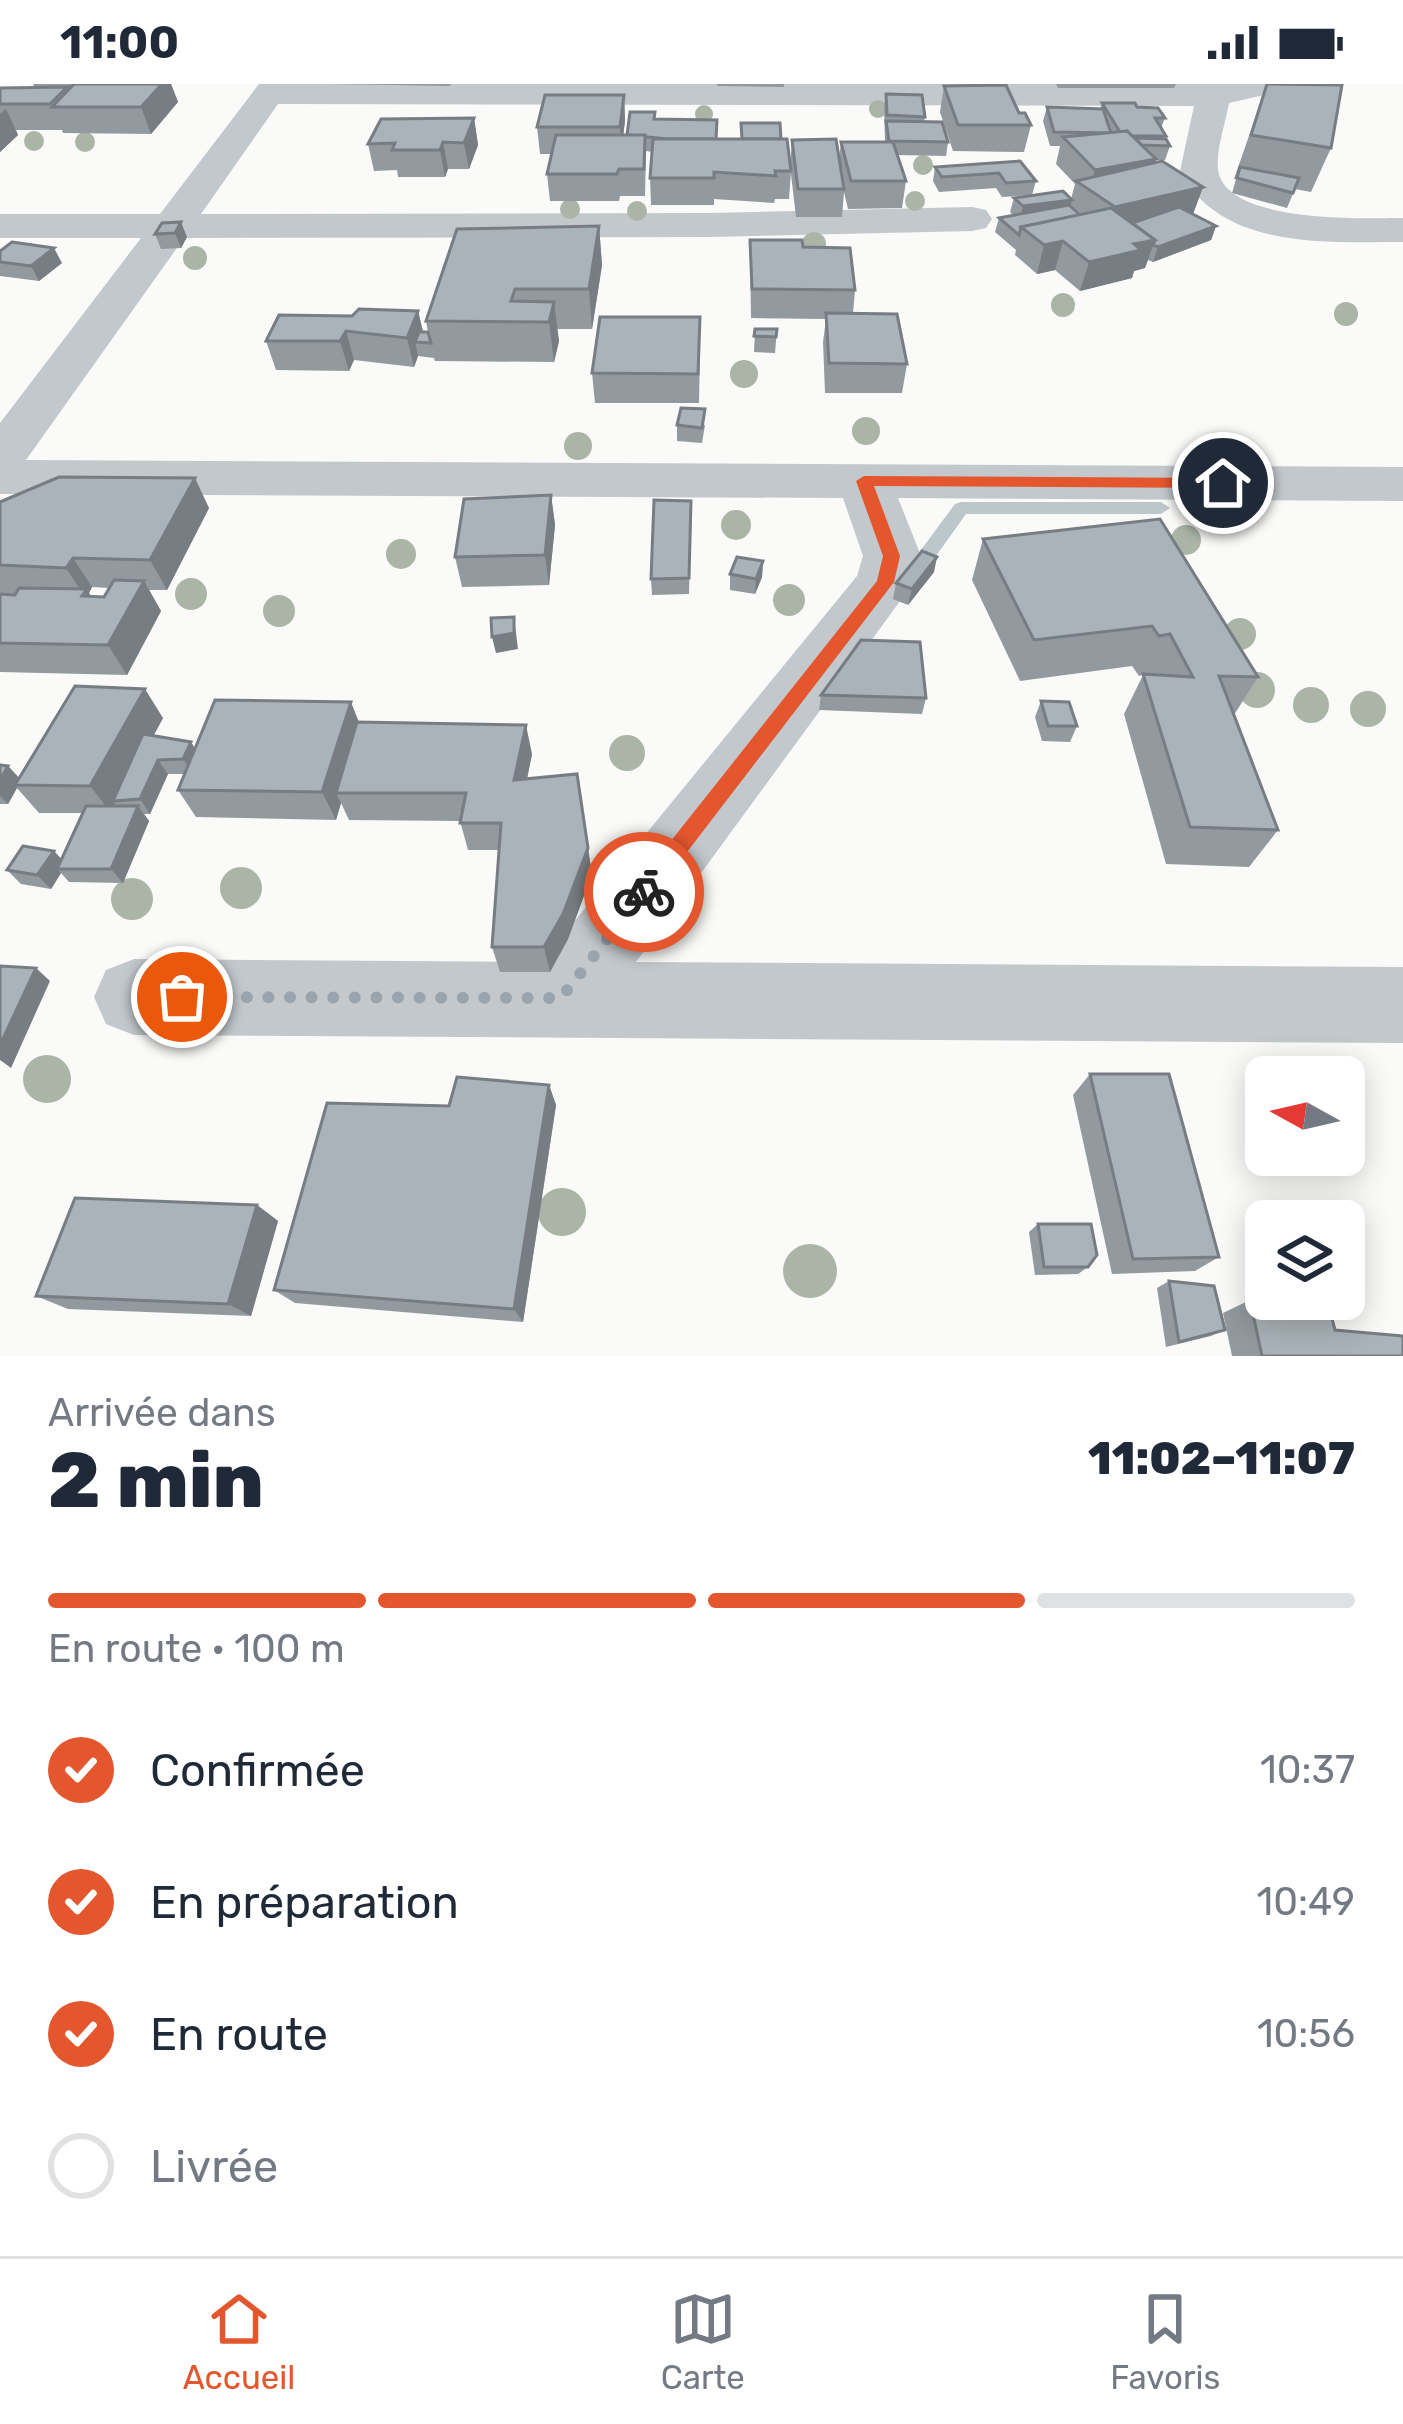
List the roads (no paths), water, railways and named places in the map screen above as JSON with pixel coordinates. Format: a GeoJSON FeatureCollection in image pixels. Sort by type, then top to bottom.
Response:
{"type":"FeatureCollection","features":[{"type":"Feature","properties":{"kind":"street"},"geometry":{"type":"LineString","coordinates":[[0,459],[273,89],[1215,90],[1270,84]]}},
{"type":"Feature","properties":{"kind":"street"},"geometry":{"type":"LineString","coordinates":[[1215,90],[1198,172],[1202,186],[1217,198],[1288,228],[1403,230]]}},
{"type":"Feature","properties":{"kind":"street"},"geometry":{"type":"LineString","coordinates":[[0,226],[167,229],[972,219]]}},
{"type":"Feature","properties":{"kind":"street"},"geometry":{"type":"LineString","coordinates":[[0,477],[1403,484]]}},
{"type":"Feature","properties":{"kind":"street"},"geometry":{"type":"LineString","coordinates":[[561,998],[885,582],[892,556],[864,481]]}},
{"type":"Feature","properties":{"kind":"street"},"geometry":{"type":"LineString","coordinates":[[134,997],[1403,1005]]}},
{"type":"Feature","properties":{"kind":"waterway"},"geometry":{"type":"LineString","coordinates":[[919,566],[961,508],[1161,508]]}}]}
